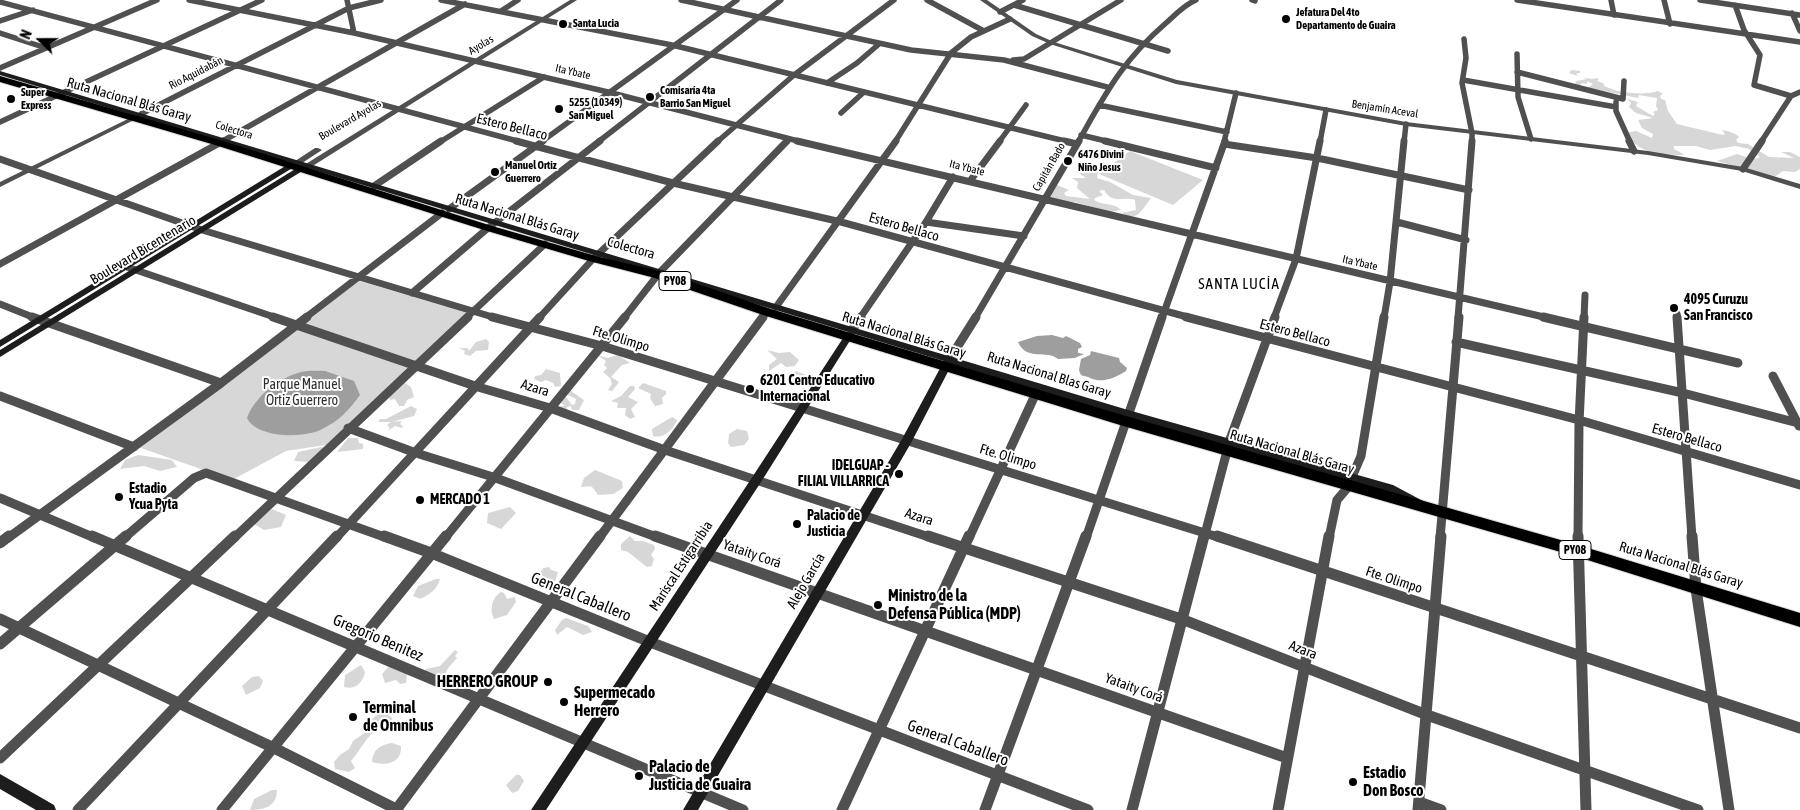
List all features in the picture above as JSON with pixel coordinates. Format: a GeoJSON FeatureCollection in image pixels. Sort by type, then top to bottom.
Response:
{"type":"FeatureCollection","features":[{"type":"Feature","properties":{"kind":"highway","name":"Ruta Nacional Blás Garay"},"geometry":{"type":"LineString","coordinates":[[0,79],[137,116],[491,225],[545,244],[660,274],[771,310],[948,363],[1036,394],[1126,417],[1350,482],[1423,508],[1578,551],[1800,620]]}},
{"type":"Feature","properties":{"kind":"main road"},"geometry":{"type":"LineString","coordinates":[[0,73],[59,95]]}},
{"type":"Feature","properties":{"kind":"main road"},"geometry":{"type":"LineString","coordinates":[[299,166],[374,186],[445,211]]}},
{"type":"Feature","properties":{"kind":"main road","name":"Boulevard Bicentenario"},"geometry":{"type":"LineString","coordinates":[[0,344],[193,227],[299,166]]}},
{"type":"Feature","properties":{"kind":"main road","name":"Boulevard Bicentenario"},"geometry":{"type":"LineString","coordinates":[[0,354],[202,230],[299,166]]}},
{"type":"Feature","properties":{"kind":"main road","name":"Colectora"},"geometry":{"type":"LineString","coordinates":[[491,225],[596,256]]}},
{"type":"Feature","properties":{"kind":"main road","name":"Mariscal Estigarribia"},"geometry":{"type":"LineString","coordinates":[[538,810],[650,642],[705,554],[757,479],[850,334]]}},
{"type":"Feature","properties":{"kind":"main road","name":"Ruta Nacional Blas Garay"},"geometry":{"type":"LineString","coordinates":[[948,363],[1126,417]]}},
{"type":"Feature","properties":{"kind":"main road","name":"Alejo García"},"geometry":{"type":"LineString","coordinates":[[690,810],[907,440],[948,363]]}},
{"type":"Feature","properties":{"kind":"main road"},"geometry":{"type":"LineString","coordinates":[[0,781],[49,810]]}},
{"type":"Feature","properties":{"kind":"street"},"geometry":{"type":"LineString","coordinates":[[0,68],[157,0]]}},
{"type":"Feature","properties":{"kind":"street","name":"Ita Ybate"},"geometry":{"type":"LineString","coordinates":[[189,0],[397,42],[474,62],[650,102],[1045,200],[1582,328],[1738,363]]}},
{"type":"Feature","properties":{"kind":"street"},"geometry":{"type":"LineString","coordinates":[[0,122],[262,0]]}},
{"type":"Feature","properties":{"kind":"street"},"geometry":{"type":"LineString","coordinates":[[346,0],[354,33]]}},
{"type":"Feature","properties":{"kind":"street","name":"Rio Aquidabán"},"geometry":{"type":"LineString","coordinates":[[0,184],[349,8],[381,0]]}},
{"type":"Feature","properties":{"kind":"street"},"geometry":{"type":"LineString","coordinates":[[441,0],[672,45],[1077,144]]}},
{"type":"Feature","properties":{"kind":"street"},"geometry":{"type":"LineString","coordinates":[[0,264],[222,142],[471,0]]}},
{"type":"Feature","properties":{"kind":"street"},"geometry":{"type":"LineString","coordinates":[[501,11],[518,0]]}},
{"type":"Feature","properties":{"kind":"street","name":"Ayolas"},"geometry":{"type":"LineString","coordinates":[[398,107],[574,0]]}},
{"type":"Feature","properties":{"kind":"street"},"geometry":{"type":"LineString","coordinates":[[681,0],[844,38],[1023,62],[1106,88]]}},
{"type":"Feature","properties":{"kind":"street"},"geometry":{"type":"LineString","coordinates":[[0,543],[221,383],[361,278],[445,211],[672,45],[737,0]]}},
{"type":"Feature","properties":{"kind":"street"},"geometry":{"type":"LineString","coordinates":[[412,293],[491,225],[759,19],[781,0]]}},
{"type":"Feature","properties":{"kind":"street"},"geometry":{"type":"LineString","coordinates":[[78,810],[478,387],[529,328],[596,256],[735,124],[794,76],[894,0]]}},
{"type":"Feature","properties":{"kind":"street"},"geometry":{"type":"LineString","coordinates":[[927,0],[982,30]]}},
{"type":"Feature","properties":{"kind":"street","name":"Benjamín Aceval"},"geometry":{"type":"LineString","coordinates":[[983,0],[1034,35],[1052,43],[1176,82],[1406,124],[1634,151],[1743,169],[1800,187]]}},
{"type":"Feature","properties":{"kind":"street"},"geometry":{"type":"LineString","coordinates":[[1000,12],[1023,0]]}},
{"type":"Feature","properties":{"kind":"street"},"geometry":{"type":"LineString","coordinates":[[1023,62],[1121,0]]}},
{"type":"Feature","properties":{"kind":"street"},"geometry":{"type":"LineString","coordinates":[[1182,0],[1189,3]]}},
{"type":"Feature","properties":{"kind":"street","name":"Capitán Bado"},"geometry":{"type":"LineString","coordinates":[[948,363],[1006,268],[1099,105],[1106,88],[1142,44],[1189,3],[1196,0]]}},
{"type":"Feature","properties":{"kind":"street"},"geometry":{"type":"LineString","coordinates":[[1518,0],[1800,42]]}},
{"type":"Feature","properties":{"kind":"street"},"geometry":{"type":"LineString","coordinates":[[1611,0],[1614,15]]}},
{"type":"Feature","properties":{"kind":"street"},"geometry":{"type":"LineString","coordinates":[[1664,0],[1670,24]]}},
{"type":"Feature","properties":{"kind":"street"},"geometry":{"type":"LineString","coordinates":[[1700,0],[1800,15]]}},
{"type":"Feature","properties":{"kind":"street","name":"Estero Bellaco"},"geometry":{"type":"LineString","coordinates":[[0,2],[398,107],[462,127],[673,183],[841,222],[1268,339],[1579,420],[1688,450],[1800,485]]}},
{"type":"Feature","properties":{"kind":"street"},"geometry":{"type":"LineString","coordinates":[[1014,5],[1168,51]]}},
{"type":"Feature","properties":{"kind":"street"},"geometry":{"type":"LineString","coordinates":[[1735,5],[1746,34],[1760,55],[1754,85],[1791,96]]}},
{"type":"Feature","properties":{"kind":"street"},"geometry":{"type":"LineString","coordinates":[[0,22],[33,10]]}},
{"type":"Feature","properties":{"kind":"street"},"geometry":{"type":"LineString","coordinates":[[1792,13],[1800,31]]}},
{"type":"Feature","properties":{"kind":"street"},"geometry":{"type":"LineString","coordinates":[[0,619],[179,705],[274,748],[397,810],[479,698],[552,604],[611,521],[771,310],[841,222],[920,106],[951,53],[964,40],[982,30],[1010,19]]}},
{"type":"Feature","properties":{"kind":"street"},"geometry":{"type":"LineString","coordinates":[[0,33],[46,48]]}},
{"type":"Feature","properties":{"kind":"street"},"geometry":{"type":"LineString","coordinates":[[1441,810],[1418,806],[1427,715],[1452,386],[1462,299],[1469,190],[1472,133],[1463,80],[1466,58],[1464,39]]}},
{"type":"Feature","properties":{"kind":"street"},"geometry":{"type":"LineString","coordinates":[[827,83],[857,63],[879,44]]}},
{"type":"Feature","properties":{"kind":"street"},"geometry":{"type":"LineString","coordinates":[[1518,54],[1516,88],[1520,115],[1531,139]]}},
{"type":"Feature","properties":{"kind":"street"},"geometry":{"type":"LineString","coordinates":[[1517,72],[1623,99],[1624,81]]}},
{"type":"Feature","properties":{"kind":"street"},"geometry":{"type":"LineString","coordinates":[[374,186],[462,127],[544,77]]}},
{"type":"Feature","properties":{"kind":"street"},"geometry":{"type":"LineString","coordinates":[[1463,80],[1616,107]]}},
{"type":"Feature","properties":{"kind":"street"},"geometry":{"type":"LineString","coordinates":[[841,113],[864,92]]}},
{"type":"Feature","properties":{"kind":"street"},"geometry":{"type":"LineString","coordinates":[[1743,169],[1791,96],[1800,92]]}},
{"type":"Feature","properties":{"kind":"street"},"geometry":{"type":"LineString","coordinates":[[985,810],[1071,582],[1126,417],[1216,168],[1224,144],[1236,93]]}},
{"type":"Feature","properties":{"kind":"street"},"geometry":{"type":"LineString","coordinates":[[1618,98],[1616,107],[1634,151]]}},
{"type":"Feature","properties":{"kind":"street"},"geometry":{"type":"LineString","coordinates":[[970,181],[1007,127],[1026,105]]}},
{"type":"Feature","properties":{"kind":"street"},"geometry":{"type":"LineString","coordinates":[[1099,105],[1227,132]]}},
{"type":"Feature","properties":{"kind":"street","name":"Boulevard Ayolas"},"geometry":{"type":"LineString","coordinates":[[299,166],[398,107]]}},
{"type":"Feature","properties":{"kind":"street"},"geometry":{"type":"LineString","coordinates":[[1132,810],[1160,713],[1204,532],[1228,446],[1296,259],[1326,110]]}},
{"type":"Feature","properties":{"kind":"street"},"geometry":{"type":"LineString","coordinates":[[1278,810],[1321,571],[1337,500],[1350,482],[1361,456],[1390,282],[1406,124]]}},
{"type":"Feature","properties":{"kind":"street"},"geometry":{"type":"LineString","coordinates":[[1081,135],[1216,168]]}},
{"type":"Feature","properties":{"kind":"street"},"geometry":{"type":"LineString","coordinates":[[222,810],[660,274],[731,196],[789,138]]}},
{"type":"Feature","properties":{"kind":"street"},"geometry":{"type":"LineString","coordinates":[[1224,144],[1317,158],[1469,190]]}},
{"type":"Feature","properties":{"kind":"street","name":"Fte. Olimpo"},"geometry":{"type":"LineString","coordinates":[[0,159],[202,230],[529,328],[602,346],[716,383],[1000,468],[1204,532],[1434,607],[1714,702],[1800,728]]}},
{"type":"Feature","properties":{"kind":"street"},"geometry":{"type":"LineString","coordinates":[[850,334],[926,222],[953,176]]}},
{"type":"Feature","properties":{"kind":"street"},"geometry":{"type":"LineString","coordinates":[[926,222],[1024,236]]}},
{"type":"Feature","properties":{"kind":"street"},"geometry":{"type":"LineString","coordinates":[[1397,222],[1466,240]]}},
{"type":"Feature","properties":{"kind":"street"},"geometry":{"type":"LineString","coordinates":[[0,758],[192,579],[348,428],[545,244]]}},
{"type":"Feature","properties":{"kind":"street","name":"Azara"},"geometry":{"type":"LineString","coordinates":[[127,267],[296,326],[416,364],[478,387],[550,408],[665,450],[1184,620],[1427,715],[1698,810]]}},
{"type":"Feature","properties":{"kind":"street"},"geometry":{"type":"LineString","coordinates":[[1585,294],[1580,368],[1578,551],[1586,810]]}},
{"type":"Feature","properties":{"kind":"street"},"geometry":{"type":"LineString","coordinates":[[0,304],[49,324],[221,383]]}},
{"type":"Feature","properties":{"kind":"street"},"geometry":{"type":"LineString","coordinates":[[1677,314],[1688,450],[1696,589],[1729,810]]}},
{"type":"Feature","properties":{"kind":"street"},"geometry":{"type":"LineString","coordinates":[[1456,342],[1580,368],[1683,393],[1799,426]]}},
{"type":"Feature","properties":{"kind":"street"},"geometry":{"type":"LineString","coordinates":[[1773,376],[1799,426]]}},
{"type":"Feature","properties":{"kind":"street"},"geometry":{"type":"LineString","coordinates":[[842,810],[1036,394]]}},
{"type":"Feature","properties":{"kind":"street"},"geometry":{"type":"LineString","coordinates":[[0,396],[134,447]]}},
{"type":"Feature","properties":{"kind":"street","name":"Yataity Corá"},"geometry":{"type":"LineString","coordinates":[[348,428],[416,453],[493,477],[611,521],[1287,758]]}},
{"type":"Feature","properties":{"kind":"street","name":"General Caballero"},"geometry":{"type":"LineString","coordinates":[[114,547],[200,474],[206,474],[432,553],[552,604],[1088,810]]}},
{"type":"Feature","properties":{"kind":"street","name":"Gregorio Benitez"},"geometry":{"type":"LineString","coordinates":[[0,498],[114,547],[355,645],[743,810]]}},
{"type":"Feature","properties":{"kind":"street"},"geometry":{"type":"LineString","coordinates":[[0,644],[114,547]]}},
{"type":"Feature","properties":{"kind":"green space"},"geometry":{"type":"Polygon","coordinates":[[[1571,70],[1580,71],[1580,73],[1576,75],[1569,73],[1571,70]]]}},
{"type":"Feature","properties":{"kind":"green space"},"geometry":{"type":"Polygon","coordinates":[[[1581,77],[1599,79],[1597,81],[1605,84],[1603,85],[1622,92],[1652,93],[1658,91],[1663,94],[1660,96],[1661,99],[1665,100],[1668,111],[1677,124],[1723,135],[1725,134],[1722,130],[1731,132],[1739,137],[1736,140],[1738,143],[1748,144],[1769,157],[1794,158],[1781,152],[1790,152],[1800,157],[1800,169],[1795,172],[1783,171],[1776,176],[1717,161],[1737,154],[1752,159],[1759,158],[1749,149],[1736,146],[1710,150],[1696,146],[1674,146],[1674,149],[1685,155],[1651,152],[1637,145],[1626,133],[1636,131],[1652,138],[1653,134],[1642,128],[1638,120],[1653,118],[1636,113],[1629,107],[1631,103],[1627,99],[1638,102],[1636,106],[1653,116],[1655,114],[1653,112],[1658,110],[1656,106],[1657,98],[1639,95],[1638,98],[1588,88],[1593,84],[1587,81],[1587,84],[1582,83],[1579,86],[1575,84],[1576,81],[1587,79],[1581,77]]]}},
{"type":"Feature","properties":{"kind":"green space"},"geometry":{"type":"Polygon","coordinates":[[[1130,151],[1203,180],[1173,205],[1099,174],[1130,151]]]}},
{"type":"Feature","properties":{"kind":"green space"},"geometry":{"type":"Polygon","coordinates":[[[1082,169],[1098,172],[1097,178],[1110,182],[1133,195],[1151,198],[1136,216],[1127,216],[1122,213],[1136,210],[1135,200],[1114,199],[1107,195],[1104,190],[1099,191],[1103,195],[1094,200],[1115,206],[1121,210],[1110,212],[1075,202],[1053,202],[1049,196],[1057,185],[1069,190],[1064,193],[1066,196],[1090,199],[1077,188],[1078,182],[1072,178],[1086,178],[1077,172],[1082,169]]]}},
{"type":"Feature","properties":{"kind":"green space","name":"Parque Manuel Ortiz Guerrero"},"geometry":{"type":"Polygon","coordinates":[[[359,281],[467,313],[326,445],[286,451],[232,480],[138,447],[359,281]]]}},
{"type":"Feature","properties":{"kind":"green space"},"geometry":{"type":"Polygon","coordinates":[[[486,339],[489,342],[488,350],[476,351],[470,356],[464,354],[465,351],[459,348],[468,348],[469,351],[476,342],[486,339]]]}},
{"type":"Feature","properties":{"kind":"green space"},"geometry":{"type":"Polygon","coordinates":[[[767,350],[779,353],[790,352],[799,360],[795,366],[786,367],[781,363],[769,371],[769,365],[777,359],[767,350]]]}},
{"type":"Feature","properties":{"kind":"green space"},"geometry":{"type":"Polygon","coordinates":[[[597,355],[607,358],[618,355],[630,363],[622,365],[611,377],[619,382],[612,391],[608,390],[612,384],[610,378],[603,372],[607,368],[604,365],[606,361],[597,355]]]}},
{"type":"Feature","properties":{"kind":"green space"},"geometry":{"type":"Polygon","coordinates":[[[546,369],[560,373],[561,386],[555,387],[553,383],[546,380],[541,382],[534,379],[535,376],[541,375],[546,369]]]}},
{"type":"Feature","properties":{"kind":"green space"},"geometry":{"type":"Polygon","coordinates":[[[796,371],[809,376],[810,381],[798,385],[787,377],[796,371]]]}},
{"type":"Feature","properties":{"kind":"green space"},"geometry":{"type":"Polygon","coordinates":[[[405,383],[411,387],[414,397],[407,400],[404,406],[399,406],[395,399],[390,400],[389,396],[405,383]]]}},
{"type":"Feature","properties":{"kind":"green space"},"geometry":{"type":"Polygon","coordinates":[[[643,383],[666,391],[662,398],[663,404],[655,406],[650,398],[651,394],[638,388],[643,383]]]}},
{"type":"Feature","properties":{"kind":"green space"},"geometry":{"type":"Polygon","coordinates":[[[630,386],[634,386],[635,389],[628,397],[638,402],[631,409],[635,417],[630,419],[625,415],[626,408],[617,408],[618,403],[611,401],[621,396],[630,386]]]}},
{"type":"Feature","properties":{"kind":"green space"},"geometry":{"type":"Polygon","coordinates":[[[571,391],[584,400],[579,410],[572,410],[571,406],[567,407],[567,411],[554,406],[565,406],[560,402],[561,397],[566,397],[572,405],[575,404],[576,399],[566,394],[571,391]]]}},
{"type":"Feature","properties":{"kind":"green space"},"geometry":{"type":"Polygon","coordinates":[[[411,406],[417,409],[414,416],[392,422],[402,421],[400,424],[403,426],[402,428],[395,426],[388,431],[390,428],[387,425],[391,422],[378,422],[380,419],[386,419],[411,406]]]}},
{"type":"Feature","properties":{"kind":"green space"},"geometry":{"type":"Polygon","coordinates":[[[672,417],[677,420],[671,430],[661,436],[653,436],[652,429],[672,417]]]}},
{"type":"Feature","properties":{"kind":"green space"},"geometry":{"type":"Polygon","coordinates":[[[737,429],[747,431],[749,439],[744,445],[731,447],[728,443],[729,434],[737,429]]]}},
{"type":"Feature","properties":{"kind":"green space"},"geometry":{"type":"Polygon","coordinates":[[[348,438],[358,438],[359,443],[363,444],[363,449],[337,452],[348,438]]]}},
{"type":"Feature","properties":{"kind":"green space"},"geometry":{"type":"Polygon","coordinates":[[[324,448],[309,462],[294,461],[298,452],[324,448]]]}},
{"type":"Feature","properties":{"kind":"green space"},"geometry":{"type":"Polygon","coordinates":[[[138,455],[172,460],[177,467],[160,471],[144,466],[120,469],[125,460],[138,455]]]}},
{"type":"Feature","properties":{"kind":"green space"},"geometry":{"type":"Polygon","coordinates":[[[595,470],[622,481],[623,488],[613,494],[598,495],[592,487],[581,487],[584,478],[595,470]]]}},
{"type":"Feature","properties":{"kind":"green space"},"geometry":{"type":"Polygon","coordinates":[[[510,507],[516,513],[501,529],[487,523],[488,513],[510,507]]]}},
{"type":"Feature","properties":{"kind":"green space"},"geometry":{"type":"Polygon","coordinates":[[[272,509],[286,515],[281,527],[264,530],[254,524],[272,509]]]}},
{"type":"Feature","properties":{"kind":"green space"},"geometry":{"type":"Polygon","coordinates":[[[630,536],[635,541],[643,541],[654,545],[655,549],[651,555],[654,559],[652,566],[647,567],[628,552],[621,550],[621,544],[630,536]]]}},
{"type":"Feature","properties":{"kind":"green space"},"geometry":{"type":"Polygon","coordinates":[[[549,567],[551,570],[558,572],[555,582],[544,586],[541,583],[535,584],[534,578],[544,568],[549,567]]]}},
{"type":"Feature","properties":{"kind":"green space"},"geometry":{"type":"Polygon","coordinates":[[[440,579],[435,589],[430,593],[420,599],[413,596],[418,586],[440,579]]]}},
{"type":"Feature","properties":{"kind":"green space"},"geometry":{"type":"Polygon","coordinates":[[[501,592],[504,593],[507,599],[515,597],[516,602],[507,615],[494,619],[492,604],[495,597],[501,592]]]}},
{"type":"Feature","properties":{"kind":"green space"},"geometry":{"type":"Polygon","coordinates":[[[566,618],[588,626],[592,632],[583,635],[567,627],[557,635],[555,630],[562,620],[566,618]]]}},
{"type":"Feature","properties":{"kind":"green space"},"geometry":{"type":"Polygon","coordinates":[[[455,650],[458,652],[455,656],[457,658],[448,668],[443,680],[425,671],[426,669],[440,666],[455,650]]]}},
{"type":"Feature","properties":{"kind":"green space"},"geometry":{"type":"Polygon","coordinates":[[[391,664],[407,674],[406,683],[400,684],[396,680],[385,683],[382,674],[391,664]]]}},
{"type":"Feature","properties":{"kind":"green space"},"geometry":{"type":"Polygon","coordinates":[[[361,665],[365,672],[358,685],[348,688],[344,687],[345,675],[361,665]]]}},
{"type":"Feature","properties":{"kind":"green space"},"geometry":{"type":"Polygon","coordinates":[[[259,676],[263,681],[260,688],[246,695],[242,686],[252,677],[259,676]]]}},
{"type":"Feature","properties":{"kind":"green space"},"geometry":{"type":"Polygon","coordinates":[[[390,706],[387,713],[392,718],[391,725],[379,727],[368,739],[351,761],[355,768],[349,772],[335,769],[334,762],[340,755],[349,749],[353,741],[363,734],[373,718],[390,706]]]}},
{"type":"Feature","properties":{"kind":"green space"},"geometry":{"type":"Polygon","coordinates":[[[392,743],[401,746],[401,752],[396,760],[382,764],[372,762],[378,748],[392,743]]]}},
{"type":"Feature","properties":{"kind":"green space"},"geometry":{"type":"Polygon","coordinates":[[[516,775],[520,775],[524,781],[518,791],[512,793],[506,785],[516,775]]]}},
{"type":"Feature","properties":{"kind":"green space"},"geometry":{"type":"Polygon","coordinates":[[[272,790],[277,790],[272,804],[264,808],[250,810],[254,799],[272,790]]]}},
{"type":"Feature","properties":{"kind":"shaded area"},"geometry":{"type":"Polygon","coordinates":[[[1052,335],[1063,338],[1066,336],[1080,343],[1082,347],[1078,349],[1078,353],[1084,354],[1075,358],[1058,359],[1053,356],[1026,352],[1018,342],[1037,336],[1052,335]]]}},
{"type":"Feature","properties":{"kind":"shaded area"},"geometry":{"type":"Polygon","coordinates":[[[1091,351],[1119,358],[1120,362],[1127,368],[1126,371],[1112,378],[1102,380],[1080,374],[1081,359],[1090,355],[1091,351]]]}},
{"type":"Feature","properties":{"kind":"shaded area"},"geometry":{"type":"Polygon","coordinates":[[[325,371],[354,381],[360,395],[343,415],[328,426],[304,434],[281,435],[260,430],[252,425],[247,418],[255,403],[267,390],[282,380],[301,372],[325,371]]]}},
{"type":"Feature","properties":{"kind":"place","name":"Jefatura Del 4to Departamento de Guaira"},"geometry":{"type":"Point","coordinates":[1286,19]}},
{"type":"Feature","properties":{"kind":"place","name":"Santa Lucia"},"geometry":{"type":"Point","coordinates":[563,24]}},
{"type":"Feature","properties":{"kind":"place","name":"Comisaría 4ta Barrio San Miguel"},"geometry":{"type":"Point","coordinates":[650,97]}},
{"type":"Feature","properties":{"kind":"place","name":"Super Express"},"geometry":{"type":"Point","coordinates":[11,99]}},
{"type":"Feature","properties":{"kind":"place","name":"5255 (10349) San Miguel"},"geometry":{"type":"Point","coordinates":[559,109]}},
{"type":"Feature","properties":{"kind":"place","name":"6476 Divini Niño Jesus"},"geometry":{"type":"Point","coordinates":[1068,161]}},
{"type":"Feature","properties":{"kind":"place","name":"Manuel Ortiz Guerrero"},"geometry":{"type":"Point","coordinates":[495,172]}},
{"type":"Feature","properties":{"kind":"place","name":"4095 Curuzu San Francisco"},"geometry":{"type":"Point","coordinates":[1674,308]}},
{"type":"Feature","properties":{"kind":"place","name":"6201 Centro Educativo Internacional"},"geometry":{"type":"Point","coordinates":[750,389]}},
{"type":"Feature","properties":{"kind":"place","name":"IDELGUAP - FILIAL VILLARRICA"},"geometry":{"type":"Point","coordinates":[899,474]}},
{"type":"Feature","properties":{"kind":"place","name":"Estadio Ycua Pyta"},"geometry":{"type":"Point","coordinates":[119,497]}},
{"type":"Feature","properties":{"kind":"place","name":"MERCADO 1"},"geometry":{"type":"Point","coordinates":[420,500]}},
{"type":"Feature","properties":{"kind":"place","name":"Palacio de Justicia"},"geometry":{"type":"Point","coordinates":[797,524]}},
{"type":"Feature","properties":{"kind":"place","name":"Ministro de la Defensa Pública (MDP)"},"geometry":{"type":"Point","coordinates":[878,605]}},
{"type":"Feature","properties":{"kind":"place","name":"HERRERO GROUP"},"geometry":{"type":"Point","coordinates":[548,682]}},
{"type":"Feature","properties":{"kind":"place","name":"Supermecado Herrero"},"geometry":{"type":"Point","coordinates":[564,702]}},
{"type":"Feature","properties":{"kind":"place","name":"Terminal de Omnibus"},"geometry":{"type":"Point","coordinates":[353,717]}},
{"type":"Feature","properties":{"kind":"place","name":"Palacio de Justicia de Guaira"},"geometry":{"type":"Point","coordinates":[639,776]}},
{"type":"Feature","properties":{"kind":"place","name":"Estadio Don Bosco"},"geometry":{"type":"Point","coordinates":[1353,782]}},
{"type":"Feature","properties":{"kind":"district","name":"SANTA LUCÍA"},"geometry":{"type":"Point","coordinates":[1239,284]}}]}
